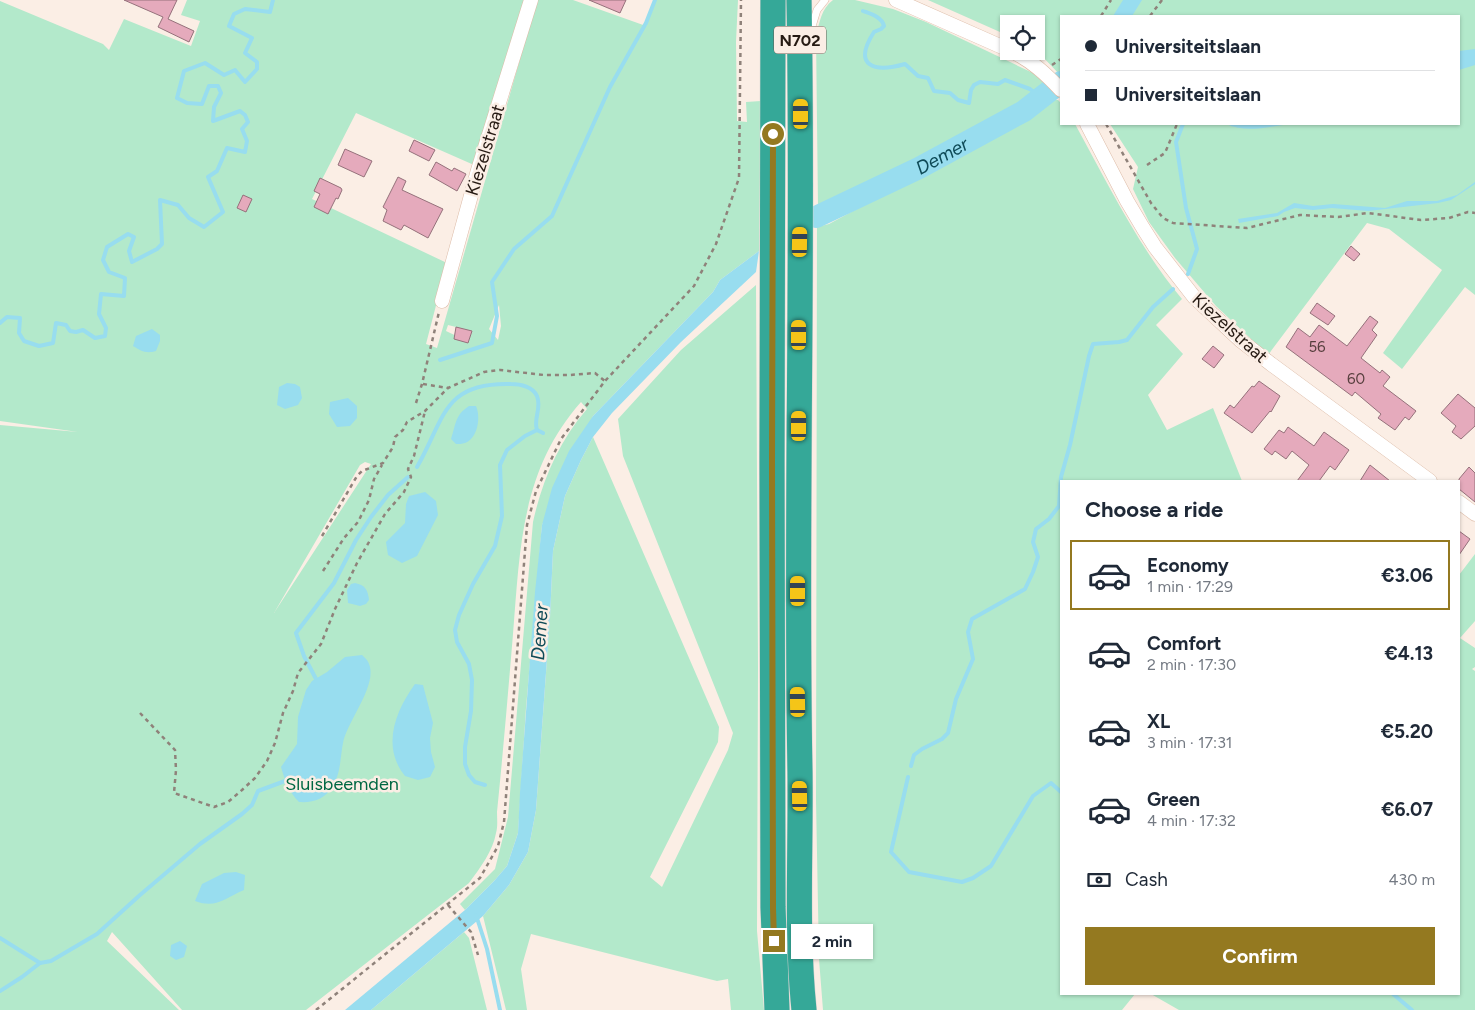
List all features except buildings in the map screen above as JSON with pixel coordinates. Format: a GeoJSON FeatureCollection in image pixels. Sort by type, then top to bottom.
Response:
{"type":"FeatureCollection","features":[{"type":"Feature","properties":{"kind":"highway","name":"N702"},"geometry":{"type":"LineString","coordinates":[[773,0],[773,908],[777,1010]]}},
{"type":"Feature","properties":{"kind":"highway","name":"N702"},"geometry":{"type":"LineString","coordinates":[[799,0],[801,80],[798,683],[799,906],[804,1010]]}},
{"type":"Feature","properties":{"kind":"street","name":"Kiezelstraat"},"geometry":{"type":"LineString","coordinates":[[442,301],[478,170],[532,0]]}},
{"type":"Feature","properties":{"kind":"street"},"geometry":{"type":"LineString","coordinates":[[886,0],[902,3],[1000,47]]}},
{"type":"Feature","properties":{"kind":"street"},"geometry":{"type":"LineString","coordinates":[[1027,60],[1046,74],[1060,89]]}},
{"type":"Feature","properties":{"kind":"street","name":"Kiezelstraat"},"geometry":{"type":"LineString","coordinates":[[1088,125],[1143,228],[1155,247],[1194,297],[1240,340],[1429,480]]}},
{"type":"Feature","properties":{"kind":"street"},"geometry":{"type":"LineString","coordinates":[[772,462],[799,462]]}},
{"type":"Feature","properties":{"kind":"street"},"geometry":{"type":"LineString","coordinates":[[1460,503],[1475,514]]}},
{"type":"Feature","properties":{"kind":"lane"},"geometry":{"type":"LineString","coordinates":[[809,38],[817,10],[825,0]]}},
{"type":"Feature","properties":{"kind":"lane"},"geometry":{"type":"LineString","coordinates":[[801,80],[808,46]]}},
{"type":"Feature","properties":{"kind":"path"},"geometry":{"type":"LineString","coordinates":[[316,1010],[480,878],[498,846],[504,822],[527,525],[536,491],[561,439],[605,381],[694,286],[716,244],[739,178],[741,0]]}},
{"type":"Feature","properties":{"kind":"path"},"geometry":{"type":"LineString","coordinates":[[1102,15],[1111,0]]}},
{"type":"Feature","properties":{"kind":"path"},"geometry":{"type":"LineString","coordinates":[[1151,15],[1162,0]]}},
{"type":"Feature","properties":{"kind":"path"},"geometry":{"type":"LineString","coordinates":[[1107,125],[1151,203],[1163,218],[1173,223],[1247,228],[1300,215],[1338,217],[1368,214],[1421,220],[1449,218],[1468,212],[1475,213]]}},
{"type":"Feature","properties":{"kind":"path"},"geometry":{"type":"LineString","coordinates":[[1147,165],[1164,153],[1177,125]]}},
{"type":"Feature","properties":{"kind":"path"},"geometry":{"type":"LineString","coordinates":[[416,402],[442,301]]}},
{"type":"Feature","properties":{"kind":"path"},"geometry":{"type":"LineString","coordinates":[[323,571],[344,538],[358,522],[368,500],[374,479],[393,447],[395,438],[403,430],[407,422],[425,411],[448,388],[484,372],[500,370],[544,375],[594,373],[605,381]]}},
{"type":"Feature","properties":{"kind":"path"},"geometry":{"type":"LineString","coordinates":[[422,384],[448,388]]}},
{"type":"Feature","properties":{"kind":"path"},"geometry":{"type":"LineString","coordinates":[[140,713],[175,750],[174,793],[214,807],[228,802],[255,778],[268,761],[298,673],[321,644],[357,563],[385,514],[404,492],[411,477],[408,469],[414,456],[425,411]]}},
{"type":"Feature","properties":{"kind":"path"},"geometry":{"type":"LineString","coordinates":[[322,536],[357,476],[362,471],[382,463]]}},
{"type":"Feature","properties":{"kind":"path"},"geometry":{"type":"LineString","coordinates":[[448,905],[471,932],[478,955]]}},
{"type":"Feature","properties":{"kind":"green space","name":"Sluisbeemden"},"geometry":{"type":"Polygon","coordinates":[[[187,0],[527,0],[474,165],[356,113],[312,199],[447,263],[426,344],[437,348],[537,0],[573,0],[646,26],[656,0],[738,0],[736,42],[737,121],[747,122],[746,102],[761,101],[759,251],[720,280],[713,292],[593,416],[542,525],[526,708],[518,833],[507,866],[465,910],[460,904],[495,869],[508,817],[533,522],[541,492],[553,462],[568,434],[587,409],[581,402],[561,428],[546,455],[527,511],[518,571],[497,830],[489,853],[469,883],[306,1010],[182,1010],[112,932],[107,941],[179,1010],[0,1010],[0,425],[78,432],[0,421],[0,1],[103,44],[109,50],[124,19],[191,46],[200,21],[181,15],[187,0]],[[499,305],[489,329],[498,340],[501,326],[499,305]],[[448,325],[446,331],[467,341],[472,331],[448,325]],[[365,462],[360,465],[274,613],[371,464],[365,462]]]}},
{"type":"Feature","properties":{"kind":"green space"},"geometry":{"type":"Polygon","coordinates":[[[833,0],[855,0],[893,9],[926,22],[1000,57],[1000,60],[1006,60],[1033,73],[1044,83],[1034,97],[1024,104],[818,207],[816,35],[823,12],[833,0]]]}},
{"type":"Feature","properties":{"kind":"green space"},"geometry":{"type":"Polygon","coordinates":[[[928,0],[1475,0],[1475,295],[1465,287],[1402,369],[1383,353],[1442,270],[1389,229],[1367,223],[1268,355],[1216,306],[1175,258],[1149,222],[1133,189],[1138,167],[1111,125],[1460,125],[1460,15],[1060,15],[1060,75],[1045,59],[1045,15],[1000,15],[1000,32],[928,0]]]}},
{"type":"Feature","properties":{"kind":"green space"},"geometry":{"type":"Polygon","coordinates":[[[1052,100],[1060,102],[1060,125],[1076,125],[1138,237],[1182,299],[1156,325],[1183,354],[1148,395],[1167,430],[1213,408],[1242,480],[1060,480],[1060,995],[1134,995],[1122,1010],[823,1010],[819,959],[816,800],[817,227],[829,224],[1038,110],[1052,100]]]}},
{"type":"Feature","properties":{"kind":"green space"},"geometry":{"type":"Polygon","coordinates":[[[756,285],[757,931],[764,1010],[731,1010],[728,979],[717,981],[531,934],[521,969],[527,1010],[506,1010],[483,916],[509,885],[528,852],[536,810],[553,551],[565,496],[593,437],[719,727],[718,742],[650,877],[662,887],[728,750],[733,733],[623,456],[618,419],[681,350],[756,285]]]}},
{"type":"Feature","properties":{"kind":"green space"},"geometry":{"type":"Polygon","coordinates":[[[1475,554],[1475,621],[1460,638],[1460,574],[1475,554]]]}},
{"type":"Feature","properties":{"kind":"green space"},"geometry":{"type":"Polygon","coordinates":[[[1460,638],[1475,648],[1475,667],[1472,669],[1475,671],[1475,1010],[1179,1010],[1153,995],[1460,995],[1460,638]]]}},
{"type":"Feature","properties":{"kind":"green space"},"geometry":{"type":"Polygon","coordinates":[[[464,932],[469,938],[487,1010],[371,1010],[464,932]]]}},
{"type":"Feature","properties":{"kind":"water"},"geometry":{"type":"Polygon","coordinates":[[[1123,0],[1142,0],[1133,15],[1114,15],[1123,0]]]}},
{"type":"Feature","properties":{"kind":"water"},"geometry":{"type":"Polygon","coordinates":[[[1475,49],[1475,65],[1460,70],[1460,51],[1475,49]]]}},
{"type":"Feature","properties":{"kind":"water"},"geometry":{"type":"Polygon","coordinates":[[[1229,125],[1283,125],[1249,129],[1229,125]]]}},
{"type":"Feature","properties":{"kind":"water"},"geometry":{"type":"Polygon","coordinates":[[[1475,182],[1475,184],[1451,200],[1438,203],[1368,211],[1332,208],[1313,210],[1295,208],[1278,216],[1239,223],[1238,219],[1277,213],[1294,203],[1313,206],[1333,204],[1385,208],[1407,201],[1437,201],[1457,195],[1475,182]]]}},
{"type":"Feature","properties":{"kind":"water","name":"Demer"},"geometry":{"type":"Polygon","coordinates":[[[759,251],[756,272],[681,342],[612,413],[593,437],[565,496],[553,551],[536,810],[528,852],[509,885],[483,916],[371,1010],[345,1010],[465,910],[507,866],[518,833],[535,592],[542,525],[552,488],[569,451],[593,416],[713,292],[720,280],[759,251]]]}},
{"type":"Feature","properties":{"kind":"water"},"geometry":{"type":"Polygon","coordinates":[[[152,329],[160,335],[156,351],[144,352],[133,346],[136,336],[152,329]]]}},
{"type":"Feature","properties":{"kind":"water"},"geometry":{"type":"Polygon","coordinates":[[[287,383],[300,387],[302,398],[298,405],[285,409],[277,405],[279,387],[287,383]]]}},
{"type":"Feature","properties":{"kind":"water"},"geometry":{"type":"Polygon","coordinates":[[[348,398],[357,406],[357,418],[350,426],[337,427],[329,414],[330,402],[348,398]]]}},
{"type":"Feature","properties":{"kind":"water"},"geometry":{"type":"Polygon","coordinates":[[[469,406],[476,406],[478,421],[476,432],[473,437],[464,443],[456,444],[451,439],[455,424],[458,416],[469,406]]]}},
{"type":"Feature","properties":{"kind":"water"},"geometry":{"type":"Polygon","coordinates":[[[425,492],[436,501],[438,515],[417,556],[402,563],[388,555],[386,542],[405,523],[406,504],[409,496],[425,492]]]}},
{"type":"Feature","properties":{"kind":"water"},"geometry":{"type":"Polygon","coordinates":[[[355,583],[364,587],[367,591],[369,600],[366,604],[360,606],[348,603],[347,590],[351,584],[355,583]]]}},
{"type":"Feature","properties":{"kind":"water"},"geometry":{"type":"Polygon","coordinates":[[[362,655],[369,664],[371,673],[366,693],[345,735],[339,771],[335,782],[326,795],[314,801],[299,802],[288,786],[281,767],[297,744],[298,717],[306,690],[312,681],[327,672],[345,657],[362,655]]]}},
{"type":"Feature","properties":{"kind":"water"},"geometry":{"type":"Polygon","coordinates":[[[415,684],[423,685],[433,723],[430,738],[435,767],[430,777],[418,780],[405,776],[397,763],[392,742],[399,712],[415,684]]]}},
{"type":"Feature","properties":{"kind":"water"},"geometry":{"type":"Polygon","coordinates":[[[236,872],[245,875],[244,890],[215,903],[209,904],[195,901],[202,884],[224,873],[236,872]]]}},
{"type":"Feature","properties":{"kind":"water"},"geometry":{"type":"Polygon","coordinates":[[[180,941],[187,946],[184,957],[176,960],[170,956],[171,945],[180,941]]]}},
{"type":"Feature","properties":{"kind":"waterway"},"geometry":{"type":"LineString","coordinates":[[0,323],[7,317],[20,318],[19,333],[24,341],[39,346],[53,343],[56,323],[66,325],[70,331],[83,330],[95,338],[105,336],[106,328],[99,314],[101,294],[124,296],[125,278],[109,272],[103,260],[107,247],[128,234],[134,237],[129,251],[132,262],[157,249],[162,244],[160,200],[178,205],[189,218],[204,227],[223,212],[208,177],[217,171],[227,148],[245,152],[247,141],[242,129],[248,122],[245,115],[240,111],[213,121],[214,107],[221,93],[218,86],[209,86],[202,104],[187,103],[177,98],[184,71],[205,63],[224,75],[235,70],[245,82],[257,69],[257,62],[245,53],[252,38],[229,26],[234,14],[245,9],[270,12],[273,0]]}},
{"type":"Feature","properties":{"kind":"waterway"},"geometry":{"type":"LineString","coordinates":[[440,360],[492,343],[497,316],[492,282],[514,249],[552,216],[610,87],[646,23],[655,0]]}},
{"type":"Feature","properties":{"kind":"waterway"},"geometry":{"type":"LineString","coordinates":[[863,11],[879,18],[884,26],[874,32],[865,53],[866,59],[876,67],[894,67],[905,64],[918,76],[928,78],[934,91],[950,93],[958,100],[969,103],[971,90],[974,85],[980,82],[998,84],[1005,80],[1030,89],[1041,98]]}},
{"type":"Feature","properties":{"kind":"waterway","name":"Demer"},"geometry":{"type":"LineString","coordinates":[[816,217],[919,168],[1024,111],[1060,83]]}},
{"type":"Feature","properties":{"kind":"waterway"},"geometry":{"type":"LineString","coordinates":[[1183,125],[1176,142],[1186,208],[1197,249],[1188,274]]}},
{"type":"Feature","properties":{"kind":"waterway"},"geometry":{"type":"LineString","coordinates":[[1061,480],[1093,344],[1127,340],[1153,307],[1173,289]]}},
{"type":"Feature","properties":{"kind":"waterway"},"geometry":{"type":"LineString","coordinates":[[417,467],[449,406],[459,396],[472,389],[489,385],[511,384],[530,388],[538,400],[537,430],[543,433]]}},
{"type":"Feature","properties":{"kind":"waterway"},"geometry":{"type":"LineString","coordinates":[[485,785],[475,782],[469,775],[465,764],[465,747],[471,711],[472,680],[469,664],[457,642],[455,630],[459,615],[473,584],[495,546],[502,516],[500,465],[507,450],[525,436],[537,430]]}},
{"type":"Feature","properties":{"kind":"waterway"},"geometry":{"type":"LineString","coordinates":[[316,679],[304,656],[296,633],[334,583],[356,540],[371,517],[388,495],[408,477]]}},
{"type":"Feature","properties":{"kind":"waterway"},"geometry":{"type":"LineString","coordinates":[[911,766],[914,755],[942,739],[948,733],[956,699],[973,659],[968,632],[972,619],[1025,589],[1038,557],[1033,542],[1036,529],[1049,519],[1059,506],[1060,492]]}},
{"type":"Feature","properties":{"kind":"waterway"},"geometry":{"type":"LineString","coordinates":[[908,777],[891,852],[909,872],[962,882],[973,878],[991,866],[1033,796],[1051,783],[1060,791]]}},
{"type":"Feature","properties":{"kind":"waterway"},"geometry":{"type":"LineString","coordinates":[[0,938],[40,963],[51,961],[97,934],[200,844],[242,814],[252,805],[258,791],[285,781]]}},
{"type":"Feature","properties":{"kind":"waterway"},"geometry":{"type":"LineString","coordinates":[[476,915],[487,949],[500,1010]]}},
{"type":"Feature","properties":{"kind":"waterway"},"geometry":{"type":"LineString","coordinates":[[0,991],[40,963]]}},
{"type":"Feature","properties":{"kind":"waterway"},"geometry":{"type":"LineString","coordinates":[[1394,995],[1412,1010]]}},
{"type":"Feature","properties":{"kind":"route"},"geometry":{"type":"LineString","coordinates":[[773,134],[774,941]]}}]}
